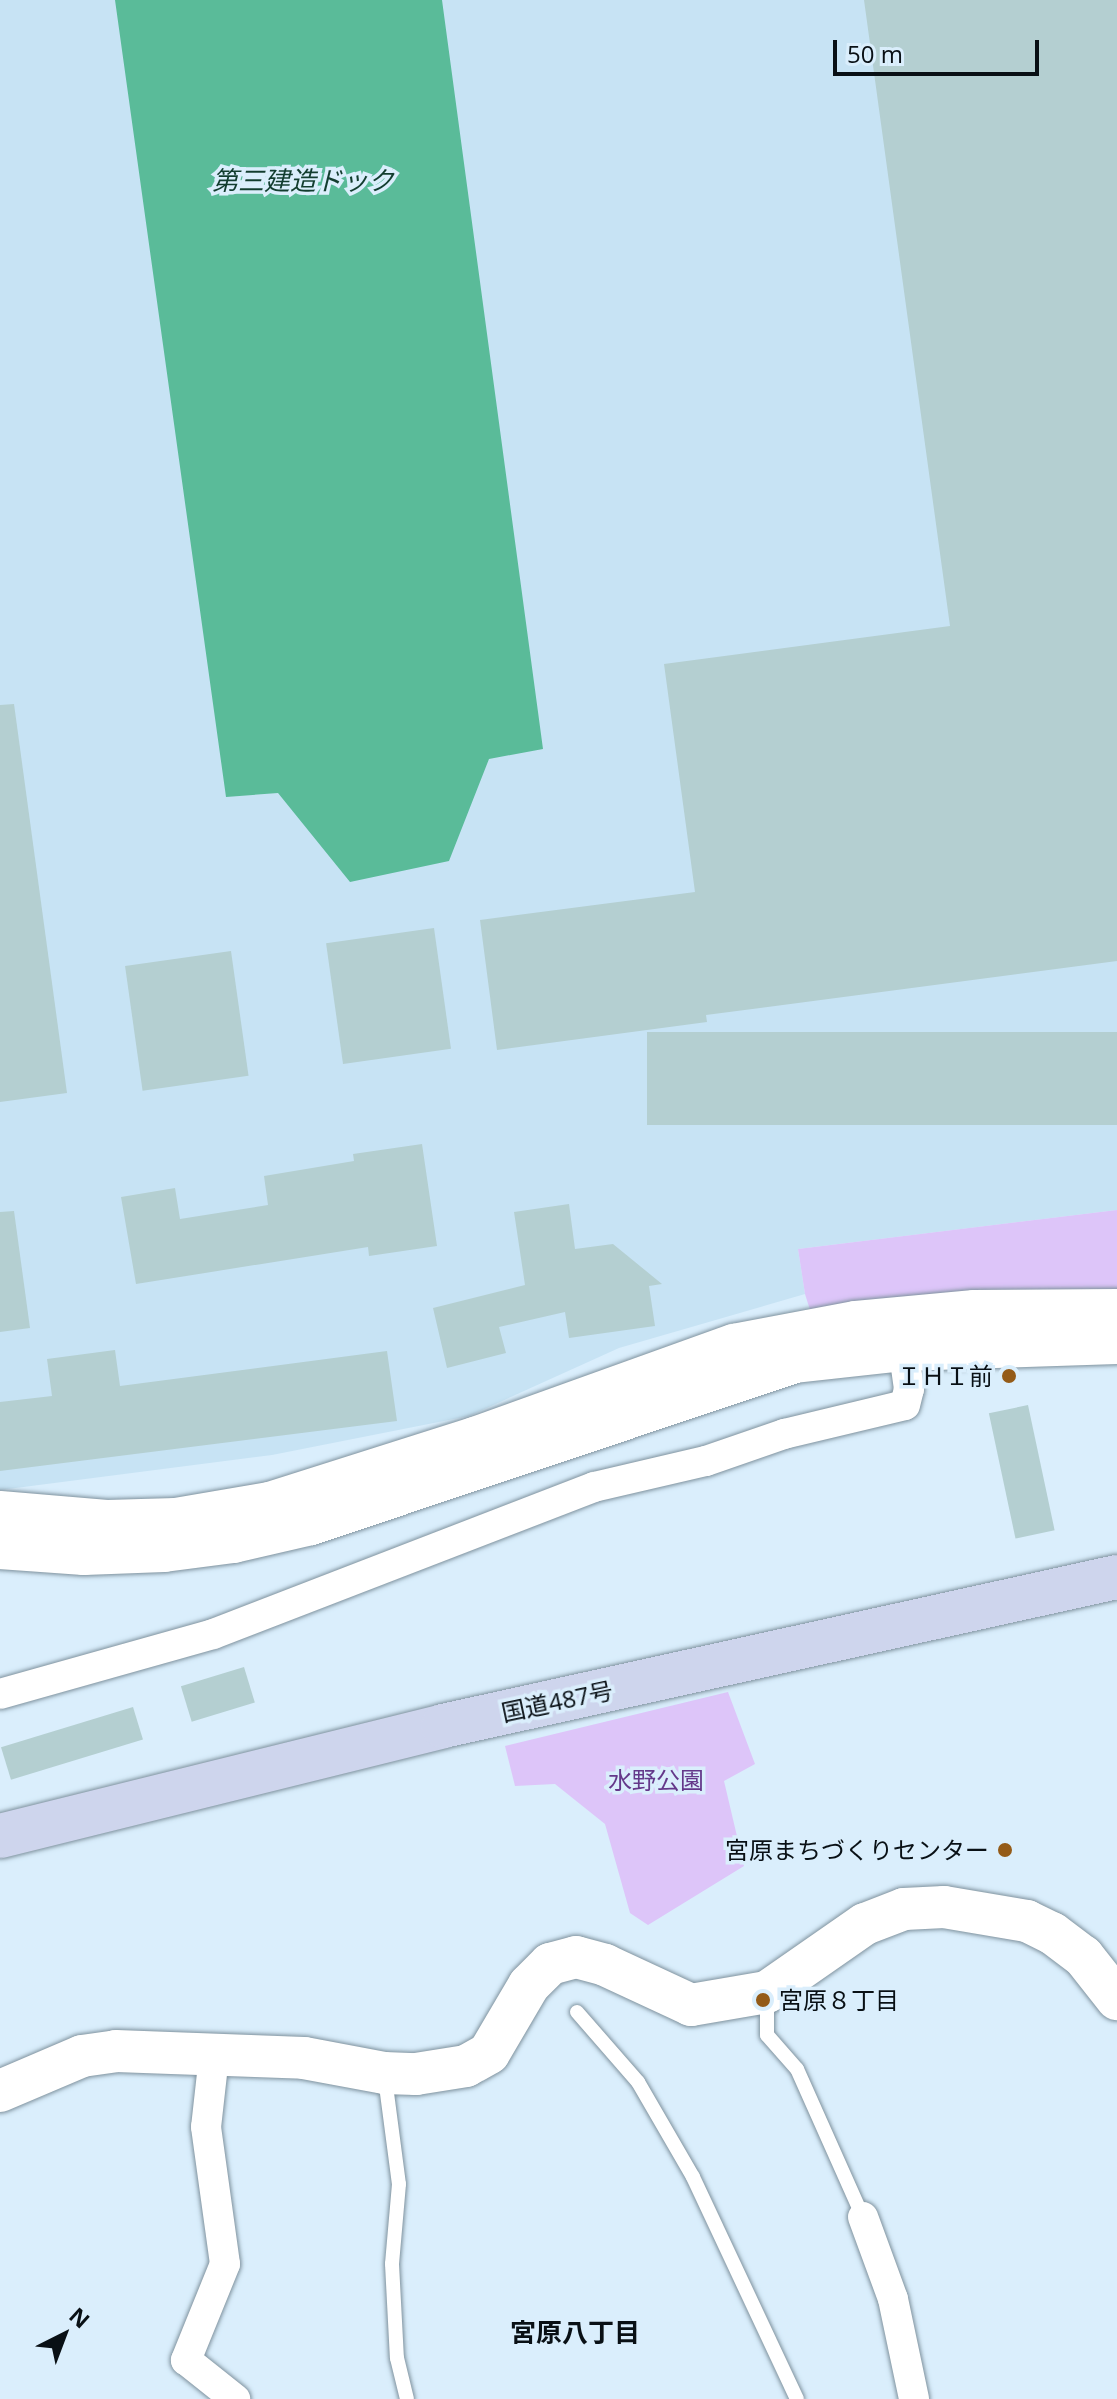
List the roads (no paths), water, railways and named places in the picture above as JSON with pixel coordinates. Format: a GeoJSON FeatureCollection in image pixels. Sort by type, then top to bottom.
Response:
{"type":"FeatureCollection","features":[{"type":"Feature","properties":{"kind":"highway","name":"国道487号"},"geometry":{"type":"LineString","coordinates":[[0,1836],[443,1726],[1117,1577]]}},
{"type":"Feature","properties":{"kind":"street"},"geometry":{"type":"LineString","coordinates":[[0,1548],[84,1554],[164,1551],[233,1542],[311,1524],[795,1362],[974,1311],[1117,1310]]}},
{"type":"Feature","properties":{"kind":"street"},"geometry":{"type":"LineString","coordinates":[[0,1512],[107,1521],[176,1519],[270,1503],[475,1438],[734,1345],[856,1322],[902,1334],[1117,1343]]}},
{"type":"Feature","properties":{"kind":"street"},"geometry":{"type":"LineString","coordinates":[[0,1694],[213,1634],[594,1487],[706,1461],[784,1434],[905,1405],[909,1389],[902,1334]]}},
{"type":"Feature","properties":{"kind":"street"},"geometry":{"type":"LineString","coordinates":[[0,2091],[82,2056],[116,2051],[304,2058],[384,2073],[416,2074],[466,2066],[489,2053],[529,1985],[550,1964],[576,1957],[605,1965],[691,2005],[767,1992],[865,1924],[904,1909],[944,1907],[1027,1921],[1052,1933],[1083,1956],[1117,1999]]}},
{"type":"Feature","properties":{"kind":"street"},"geometry":{"type":"LineString","coordinates":[[214,2056],[206,2127],[225,2264],[186,2360],[235,2399]]}},
{"type":"Feature","properties":{"kind":"street"},"geometry":{"type":"LineString","coordinates":[[863,2217],[893,2299],[914,2399]]}},
{"type":"Feature","properties":{"kind":"lane"},"geometry":{"type":"LineString","coordinates":[[767,1992],[767,2035],[797,2069],[863,2217]]}},
{"type":"Feature","properties":{"kind":"lane"},"geometry":{"type":"LineString","coordinates":[[577,2012],[638,2082],[693,2177],[797,2399]]}},
{"type":"Feature","properties":{"kind":"lane"},"geometry":{"type":"LineString","coordinates":[[384,2073],[399,2184],[392,2264],[397,2358],[407,2399]]}},
{"type":"Feature","properties":{"kind":"water","name":"第三建造ドック"},"geometry":{"type":"Polygon","coordinates":[[[115,0],[442,0],[543,749],[489,759],[449,861],[350,882],[278,793],[226,797],[115,0]]]}},
{"type":"Feature","properties":{"kind":"place","name":"ＩＨＩ前"},"geometry":{"type":"Point","coordinates":[1009,1376]}},
{"type":"Feature","properties":{"kind":"place","name":"宮原まちづくりセンター"},"geometry":{"type":"Point","coordinates":[1005,1850]}},
{"type":"Feature","properties":{"kind":"place","name":"宮原８丁目"},"geometry":{"type":"Point","coordinates":[763,2000]}},
{"type":"Feature","properties":{"kind":"district","name":"宮原八丁目"},"geometry":{"type":"Point","coordinates":[575,2333]}},
{"type":"Feature","properties":{"kind":"park label","name":"水野公園"},"geometry":{"type":"Point","coordinates":[656,1780]}}]}
